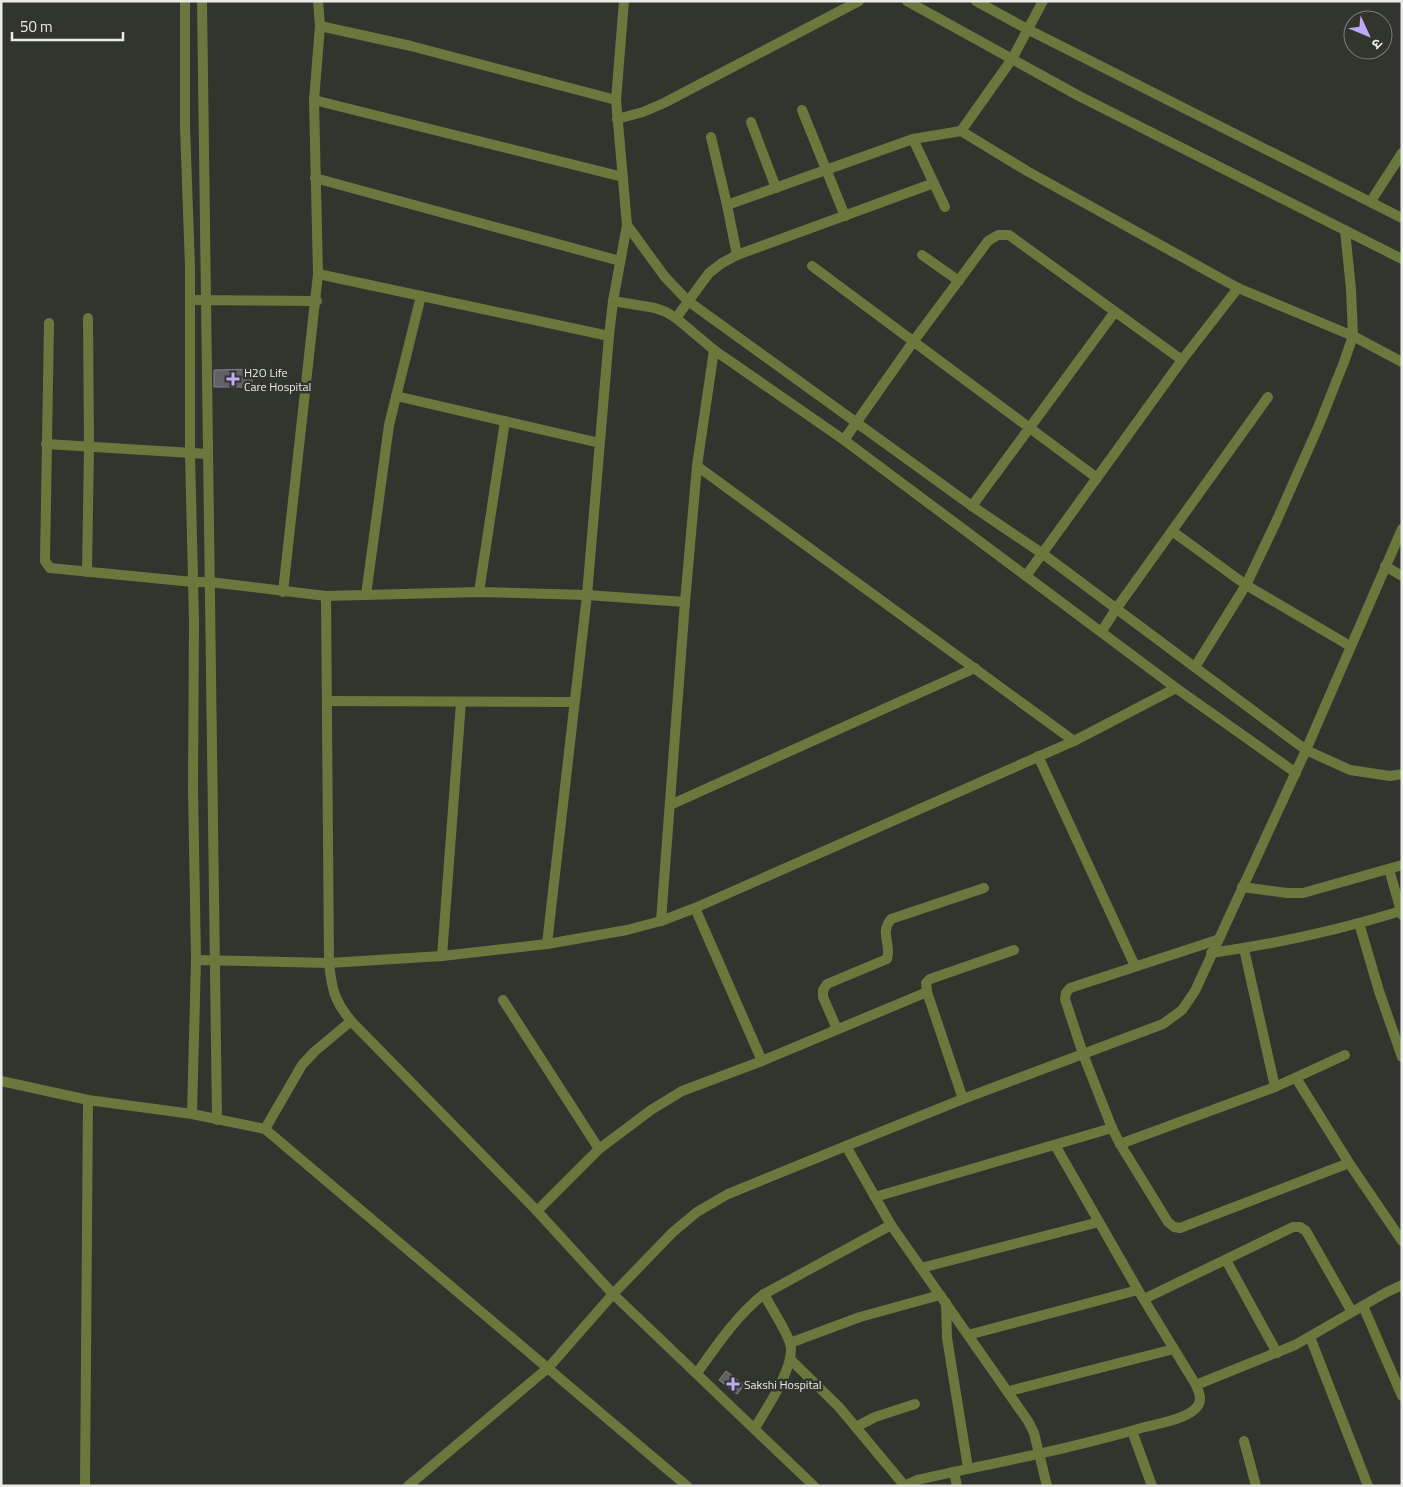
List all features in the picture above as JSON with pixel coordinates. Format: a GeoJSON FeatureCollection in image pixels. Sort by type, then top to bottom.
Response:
{"type":"FeatureCollection","features":[{"type":"Feature","properties":{"kind":"street"},"geometry":{"type":"LineString","coordinates":[[185,1],[185,126],[190,300],[196,960],[192,1114]]}},
{"type":"Feature","properties":{"kind":"street"},"geometry":{"type":"LineString","coordinates":[[202,1],[217,1120]]}},
{"type":"Feature","properties":{"kind":"street"},"geometry":{"type":"LineString","coordinates":[[283,592],[318,274],[314,100],[320,26],[318,1]]}},
{"type":"Feature","properties":{"kind":"street"},"geometry":{"type":"LineString","coordinates":[[547,944],[587,595],[609,336],[613,301],[628,225],[616,100],[624,1]]}},
{"type":"Feature","properties":{"kind":"street"},"geometry":{"type":"LineString","coordinates":[[617,119],[643,112],[664,103],[860,1]]}},
{"type":"Feature","properties":{"kind":"street"},"geometry":{"type":"LineString","coordinates":[[907,1],[1079,96],[1402,258]]}},
{"type":"Feature","properties":{"kind":"street"},"geometry":{"type":"LineString","coordinates":[[976,1],[1029,30],[1402,218]]}},
{"type":"Feature","properties":{"kind":"street"},"geometry":{"type":"LineString","coordinates":[[961,131],[1012,59],[1043,1]]}},
{"type":"Feature","properties":{"kind":"street"},"geometry":{"type":"LineString","coordinates":[[320,26],[411,46],[616,100]]}},
{"type":"Feature","properties":{"kind":"street"},"geometry":{"type":"LineString","coordinates":[[314,100],[623,176]]}},
{"type":"Feature","properties":{"kind":"street"},"geometry":{"type":"LineString","coordinates":[[802,110],[844,216]]}},
{"type":"Feature","properties":{"kind":"street"},"geometry":{"type":"LineString","coordinates":[[751,122],[776,188]]}},
{"type":"Feature","properties":{"kind":"street"},"geometry":{"type":"LineString","coordinates":[[727,205],[913,139],[961,131],[1027,172],[1238,288],[1352,336],[1402,362]]}},
{"type":"Feature","properties":{"kind":"street"},"geometry":{"type":"LineString","coordinates":[[711,136],[737,255]]}},
{"type":"Feature","properties":{"kind":"street"},"geometry":{"type":"LineString","coordinates":[[913,139],[944,207]]}},
{"type":"Feature","properties":{"kind":"street"},"geometry":{"type":"LineString","coordinates":[[1371,201],[1402,153]]}},
{"type":"Feature","properties":{"kind":"street"},"geometry":{"type":"LineString","coordinates":[[315,178],[620,261]]}},
{"type":"Feature","properties":{"kind":"street"},"geometry":{"type":"LineString","coordinates":[[676,318],[709,273],[737,255],[934,183]]}},
{"type":"Feature","properties":{"kind":"street"},"geometry":{"type":"LineString","coordinates":[[628,225],[665,277],[688,301],[857,421],[972,506],[1043,554],[1306,750],[1350,770],[1390,776],[1402,774]]}},
{"type":"Feature","properties":{"kind":"street"},"geometry":{"type":"LineString","coordinates":[[1195,667],[1246,584],[1276,522],[1319,425],[1352,336],[1351,289],[1345,230]]}},
{"type":"Feature","properties":{"kind":"street"},"geometry":{"type":"LineString","coordinates":[[844,440],[913,342],[988,241],[998,235],[1009,235],[1114,313],[1182,360]]}},
{"type":"Feature","properties":{"kind":"street"},"geometry":{"type":"LineString","coordinates":[[922,255],[959,281]]}},
{"type":"Feature","properties":{"kind":"street"},"geometry":{"type":"LineString","coordinates":[[812,266],[1097,478]]}},
{"type":"Feature","properties":{"kind":"street"},"geometry":{"type":"LineString","coordinates":[[318,274],[609,336]]}},
{"type":"Feature","properties":{"kind":"street"},"geometry":{"type":"LineString","coordinates":[[1026,576],[1182,360],[1238,288]]}},
{"type":"Feature","properties":{"kind":"street"},"geometry":{"type":"LineString","coordinates":[[366,595],[385,446],[421,296]]}},
{"type":"Feature","properties":{"kind":"street"},"geometry":{"type":"LineString","coordinates":[[190,300],[316,300]]}},
{"type":"Feature","properties":{"kind":"street"},"geometry":{"type":"LineString","coordinates":[[613,301],[655,308],[676,318],[714,350],[844,440],[1176,688],[1296,773]]}},
{"type":"Feature","properties":{"kind":"street"},"geometry":{"type":"LineString","coordinates":[[972,506],[1114,313]]}},
{"type":"Feature","properties":{"kind":"street"},"geometry":{"type":"LineString","coordinates":[[87,572],[89,447],[88,318]]}},
{"type":"Feature","properties":{"kind":"street"},"geometry":{"type":"LineString","coordinates":[[49,322],[45,561],[50,568],[210,582],[326,596],[479,592],[587,595],[685,602]]}},
{"type":"Feature","properties":{"kind":"street"},"geometry":{"type":"LineString","coordinates":[[661,921],[697,466],[714,350]]}},
{"type":"Feature","properties":{"kind":"street"},"geometry":{"type":"LineString","coordinates":[[396,396],[600,443]]}},
{"type":"Feature","properties":{"kind":"street"},"geometry":{"type":"LineString","coordinates":[[1102,631],[1268,397]]}},
{"type":"Feature","properties":{"kind":"street"},"geometry":{"type":"LineString","coordinates":[[479,592],[504,421]]}},
{"type":"Feature","properties":{"kind":"street"},"geometry":{"type":"LineString","coordinates":[[46,444],[208,454]]}},
{"type":"Feature","properties":{"kind":"street"},"geometry":{"type":"LineString","coordinates":[[697,466],[1074,741]]}},
{"type":"Feature","properties":{"kind":"street"},"geometry":{"type":"LineString","coordinates":[[408,1486],[548,1367],[612,1294],[673,1232],[697,1212],[728,1194],[846,1146],[963,1099],[1163,1024],[1182,1010],[1195,991],[1296,773],[1402,528]]}},
{"type":"Feature","properties":{"kind":"street"},"geometry":{"type":"LineString","coordinates":[[1172,531],[1246,584],[1350,646]]}},
{"type":"Feature","properties":{"kind":"street"},"geometry":{"type":"LineString","coordinates":[[1386,566],[1402,576]]}},
{"type":"Feature","properties":{"kind":"street"},"geometry":{"type":"LineString","coordinates":[[326,596],[329,963],[332,991],[337,1001],[351,1021],[537,1211],[612,1294],[814,1486]]}},
{"type":"Feature","properties":{"kind":"street"},"geometry":{"type":"LineString","coordinates":[[670,806],[975,668]]}},
{"type":"Feature","properties":{"kind":"street"},"geometry":{"type":"LineString","coordinates":[[196,960],[329,963],[442,956],[547,944],[627,930],[661,921],[695,908],[1074,741],[1176,688]]}},
{"type":"Feature","properties":{"kind":"street"},"geometry":{"type":"LineString","coordinates":[[327,701],[574,702]]}},
{"type":"Feature","properties":{"kind":"street"},"geometry":{"type":"LineString","coordinates":[[442,956],[461,702]]}},
{"type":"Feature","properties":{"kind":"street"},"geometry":{"type":"LineString","coordinates":[[1038,756],[1135,966]]}},
{"type":"Feature","properties":{"kind":"street"},"geometry":{"type":"LineString","coordinates":[[1242,888],[1303,893],[1402,865]]}},
{"type":"Feature","properties":{"kind":"street"},"geometry":{"type":"LineString","coordinates":[[1211,953],[1244,949],[1401,913],[1389,869]]}},
{"type":"Feature","properties":{"kind":"street"},"geometry":{"type":"LineString","coordinates":[[836,1029],[823,997],[823,990],[827,984],[887,959],[889,953],[885,932],[886,925],[891,919],[984,888]]}},
{"type":"Feature","properties":{"kind":"street"},"geometry":{"type":"LineString","coordinates":[[695,908],[762,1061]]}},
{"type":"Feature","properties":{"kind":"street"},"geometry":{"type":"LineString","coordinates":[[1359,923],[1379,991],[1402,1057]]}},
{"type":"Feature","properties":{"kind":"street"},"geometry":{"type":"LineString","coordinates":[[1217,940],[1070,988],[1066,992],[1065,999],[1083,1054],[1120,1144],[1168,1222],[1174,1227],[1180,1228],[1349,1163]]}},
{"type":"Feature","properties":{"kind":"street"},"geometry":{"type":"LineString","coordinates":[[1244,949],[1275,1087]]}},
{"type":"Feature","properties":{"kind":"street"},"geometry":{"type":"LineString","coordinates":[[963,1099],[927,992],[926,983],[930,978],[1014,950]]}},
{"type":"Feature","properties":{"kind":"street"},"geometry":{"type":"LineString","coordinates":[[537,1211],[600,1149],[651,1110],[682,1091],[762,1061],[927,992]]}},
{"type":"Feature","properties":{"kind":"street"},"geometry":{"type":"LineString","coordinates":[[504,1000],[600,1149]]}},
{"type":"Feature","properties":{"kind":"street"},"geometry":{"type":"LineString","coordinates":[[265,1129],[302,1065],[314,1052],[351,1021]]}},
{"type":"Feature","properties":{"kind":"street"},"geometry":{"type":"LineString","coordinates":[[1120,1144],[1275,1087],[1345,1055]]}},
{"type":"Feature","properties":{"kind":"street"},"geometry":{"type":"LineString","coordinates":[[1296,1078],[1349,1163],[1402,1241]]}},
{"type":"Feature","properties":{"kind":"street"},"geometry":{"type":"LineString","coordinates":[[1,1081],[88,1100],[192,1114],[265,1129],[687,1486]]}},
{"type":"Feature","properties":{"kind":"street"},"geometry":{"type":"LineString","coordinates":[[85,1486],[88,1100]]}},
{"type":"Feature","properties":{"kind":"street"},"geometry":{"type":"LineString","coordinates":[[875,1198],[1112,1128]]}},
{"type":"Feature","properties":{"kind":"street"},"geometry":{"type":"LineString","coordinates":[[791,1360],[856,1427],[904,1486],[916,1480],[1039,1454],[1132,1431],[1186,1415],[1194,1410],[1200,1404],[1200,1395],[1196,1385],[1138,1290],[1055,1145]]}},
{"type":"Feature","properties":{"kind":"street"},"geometry":{"type":"LineString","coordinates":[[846,1146],[891,1225],[1028,1420],[1034,1433],[1047,1486]]}},
{"type":"Feature","properties":{"kind":"street"},"geometry":{"type":"LineString","coordinates":[[921,1268],[1099,1222]]}},
{"type":"Feature","properties":{"kind":"street"},"geometry":{"type":"LineString","coordinates":[[696,1373],[738,1318],[764,1294],[891,1225]]}},
{"type":"Feature","properties":{"kind":"street"},"geometry":{"type":"LineString","coordinates":[[1144,1299],[1293,1227],[1300,1227],[1306,1231],[1352,1312]]}},
{"type":"Feature","properties":{"kind":"street"},"geometry":{"type":"LineString","coordinates":[[1226,1260],[1277,1353]]}},
{"type":"Feature","properties":{"kind":"street"},"geometry":{"type":"LineString","coordinates":[[1196,1385],[1277,1353],[1402,1285]]}},
{"type":"Feature","properties":{"kind":"street"},"geometry":{"type":"LineString","coordinates":[[968,1334],[1138,1290]]}},
{"type":"Feature","properties":{"kind":"street"},"geometry":{"type":"LineString","coordinates":[[755,1428],[787,1371],[791,1360],[790,1343],[764,1294]]}},
{"type":"Feature","properties":{"kind":"street"},"geometry":{"type":"LineString","coordinates":[[790,1343],[860,1317],[943,1299]]}},
{"type":"Feature","properties":{"kind":"street"},"geometry":{"type":"LineString","coordinates":[[943,1299],[947,1338],[968,1468]]}},
{"type":"Feature","properties":{"kind":"street"},"geometry":{"type":"LineString","coordinates":[[1363,1306],[1402,1396]]}},
{"type":"Feature","properties":{"kind":"street"},"geometry":{"type":"LineString","coordinates":[[1310,1336],[1368,1486]]}},
{"type":"Feature","properties":{"kind":"street"},"geometry":{"type":"LineString","coordinates":[[1009,1391],[1174,1349]]}},
{"type":"Feature","properties":{"kind":"street"},"geometry":{"type":"LineString","coordinates":[[856,1427],[875,1417],[915,1404]]}},
{"type":"Feature","properties":{"kind":"street"},"geometry":{"type":"LineString","coordinates":[[1132,1431],[1152,1486]]}},
{"type":"Feature","properties":{"kind":"street"},"geometry":{"type":"LineString","coordinates":[[1244,1440],[1256,1486]]}},
{"type":"Feature","properties":{"kind":"street"},"geometry":{"type":"LineString","coordinates":[[954,1472],[957,1486]]}},
{"type":"Feature","properties":{"kind":"building"},"geometry":{"type":"Polygon","coordinates":[[[252,369],[252,387],[214,387],[214,370],[252,369]]]}},
{"type":"Feature","properties":{"kind":"building"},"geometry":{"type":"Polygon","coordinates":[[[726,1371],[744,1385],[737,1394],[719,1380],[726,1371]]]}},
{"type":"Feature","properties":{"kind":"place","name":"H2O Life Care Hospital"},"geometry":{"type":"Point","coordinates":[233,379]}},
{"type":"Feature","properties":{"kind":"place","name":"Sakshi Hospital"},"geometry":{"type":"Point","coordinates":[733,1384]}}]}
